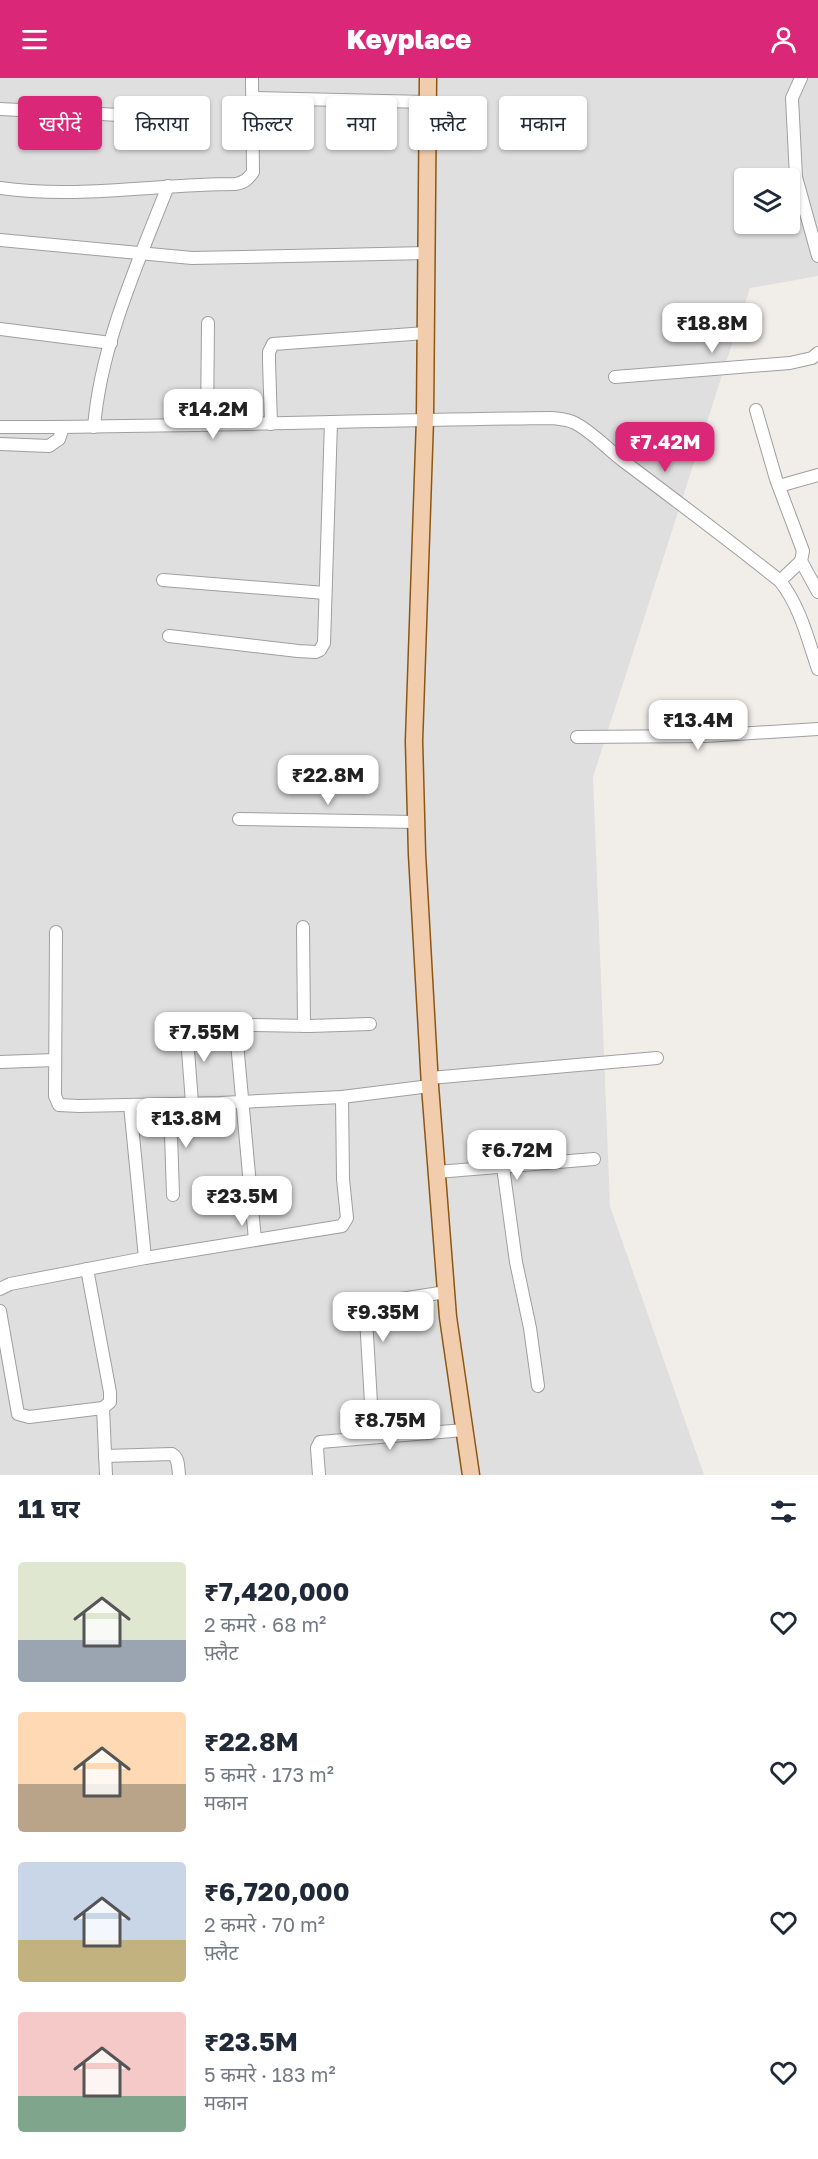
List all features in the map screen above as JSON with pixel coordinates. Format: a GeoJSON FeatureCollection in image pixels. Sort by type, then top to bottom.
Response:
{"type":"FeatureCollection","features":[{"type":"Feature","properties":{"kind":"main road"},"geometry":{"type":"LineString","coordinates":[[428,78],[428,96]]}},
{"type":"Feature","properties":{"kind":"main road"},"geometry":{"type":"LineString","coordinates":[[428,150],[425,419],[414,707],[416,822],[430,1082],[446,1292],[471,1475]]}},
{"type":"Feature","properties":{"kind":"street"},"geometry":{"type":"LineString","coordinates":[[252,78],[253,96]]}},
{"type":"Feature","properties":{"kind":"street"},"geometry":{"type":"LineString","coordinates":[[801,78],[792,98],[796,177],[818,256]]}},
{"type":"Feature","properties":{"kind":"street"},"geometry":{"type":"LineString","coordinates":[[314,99],[409,102]]}},
{"type":"Feature","properties":{"kind":"street"},"geometry":{"type":"LineString","coordinates":[[0,109],[114,115]]}},
{"type":"Feature","properties":{"kind":"street"},"geometry":{"type":"LineString","coordinates":[[0,188],[44,191],[124,191],[168,186],[236,184],[249,179],[253,172],[253,150]]}},
{"type":"Feature","properties":{"kind":"street"},"geometry":{"type":"LineString","coordinates":[[94,427],[98,396],[111,343],[168,186]]}},
{"type":"Feature","properties":{"kind":"street"},"geometry":{"type":"LineString","coordinates":[[0,240],[192,258],[427,253]]}},
{"type":"Feature","properties":{"kind":"street"},"geometry":{"type":"LineString","coordinates":[[207,425],[208,323]]}},
{"type":"Feature","properties":{"kind":"street"},"geometry":{"type":"LineString","coordinates":[[0,329],[111,343]]}},
{"type":"Feature","properties":{"kind":"street"},"geometry":{"type":"LineString","coordinates":[[271,424],[269,352],[273,344],[426,333]]}},
{"type":"Feature","properties":{"kind":"street"},"geometry":{"type":"LineString","coordinates":[[615,377],[790,363],[812,358],[818,353]]}},
{"type":"Feature","properties":{"kind":"street"},"geometry":{"type":"LineString","coordinates":[[756,410],[779,486],[801,545],[801,561],[818,592]]}},
{"type":"Feature","properties":{"kind":"street"},"geometry":{"type":"LineString","coordinates":[[0,427],[552,418],[576,423],[780,581],[788,591],[801,621],[818,669]]}},
{"type":"Feature","properties":{"kind":"street"},"geometry":{"type":"LineString","coordinates":[[169,636],[316,652],[320,650],[324,643],[331,422]]}},
{"type":"Feature","properties":{"kind":"street"},"geometry":{"type":"LineString","coordinates":[[0,444],[49,446],[59,439],[63,427]]}},
{"type":"Feature","properties":{"kind":"street"},"geometry":{"type":"LineString","coordinates":[[779,486],[818,475]]}},
{"type":"Feature","properties":{"kind":"street"},"geometry":{"type":"LineString","coordinates":[[780,581],[801,561]]}},
{"type":"Feature","properties":{"kind":"street"},"geometry":{"type":"LineString","coordinates":[[163,580],[325,593]]}},
{"type":"Feature","properties":{"kind":"street"},"geometry":{"type":"LineString","coordinates":[[576,737],[705,736],[818,729]]}},
{"type":"Feature","properties":{"kind":"street"},"geometry":{"type":"LineString","coordinates":[[239,819],[416,822]]}},
{"type":"Feature","properties":{"kind":"street"},"geometry":{"type":"LineString","coordinates":[[303,927],[304,1026]]}},
{"type":"Feature","properties":{"kind":"street"},"geometry":{"type":"LineString","coordinates":[[56,932],[55,1096],[59,1105],[192,1104],[342,1096],[430,1082],[657,1058]]}},
{"type":"Feature","properties":{"kind":"street"},"geometry":{"type":"LineString","coordinates":[[186,1024],[192,1104]]}},
{"type":"Feature","properties":{"kind":"street"},"geometry":{"type":"LineString","coordinates":[[255,1240],[236,1036],[238,1029],[253,1025],[369,1024]]}},
{"type":"Feature","properties":{"kind":"street"},"geometry":{"type":"LineString","coordinates":[[0,1062],[55,1060]]}},
{"type":"Feature","properties":{"kind":"street"},"geometry":{"type":"LineString","coordinates":[[0,1289],[10,1284],[145,1258],[338,1228],[347,1218],[343,1179],[342,1096]]}},
{"type":"Feature","properties":{"kind":"street"},"geometry":{"type":"LineString","coordinates":[[130,1104],[145,1258]]}},
{"type":"Feature","properties":{"kind":"street"},"geometry":{"type":"LineString","coordinates":[[170,1104],[173,1195]]}},
{"type":"Feature","properties":{"kind":"street"},"geometry":{"type":"LineString","coordinates":[[437,1172],[594,1159]]}},
{"type":"Feature","properties":{"kind":"street"},"geometry":{"type":"LineString","coordinates":[[503,1167],[516,1262],[530,1328],[538,1386]]}},
{"type":"Feature","properties":{"kind":"street"},"geometry":{"type":"LineString","coordinates":[[0,1316],[18,1414],[29,1417],[103,1408],[110,1402],[110,1392],[87,1269]]}},
{"type":"Feature","properties":{"kind":"street"},"geometry":{"type":"LineString","coordinates":[[373,1437],[366,1318],[368,1308],[375,1303],[446,1292]]}},
{"type":"Feature","properties":{"kind":"street"},"geometry":{"type":"LineString","coordinates":[[103,1408],[106,1475]]}},
{"type":"Feature","properties":{"kind":"street"},"geometry":{"type":"LineString","coordinates":[[319,1475],[317,1448],[321,1442],[464,1430]]}},
{"type":"Feature","properties":{"kind":"street"},"geometry":{"type":"LineString","coordinates":[[105,1456],[172,1454],[178,1461],[179,1475]]}},
{"type":"Feature","properties":{"kind":"shaded area"},"geometry":{"type":"Polygon","coordinates":[[[0,78],[818,78],[818,276],[750,288],[593,777],[610,1206],[704,1475],[0,1475],[0,78]]]}}]}
